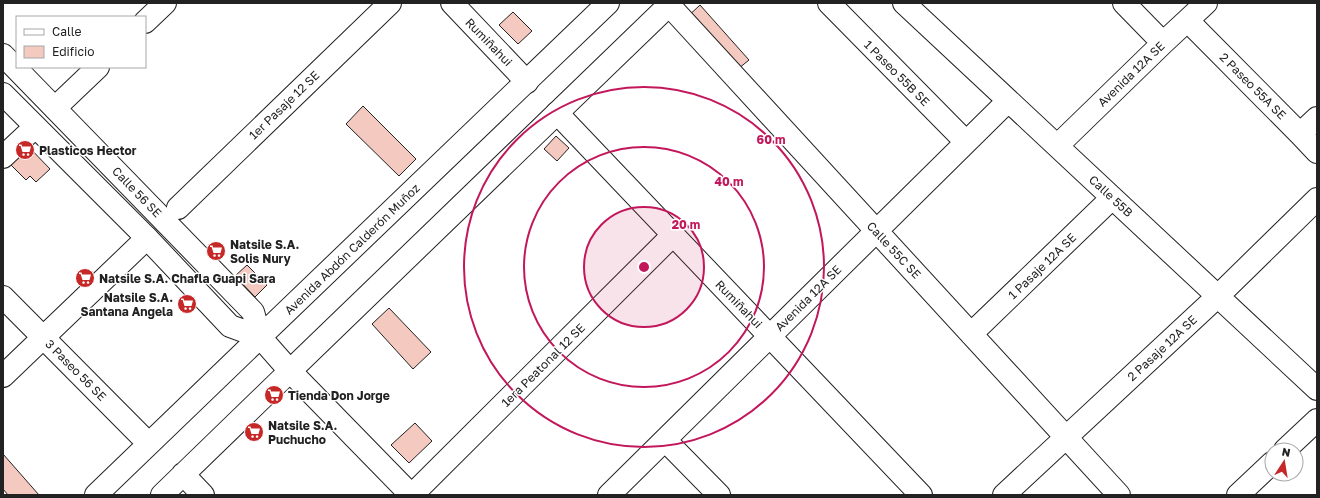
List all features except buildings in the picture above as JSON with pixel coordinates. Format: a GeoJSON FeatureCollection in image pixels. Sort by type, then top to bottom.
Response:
{"type":"FeatureCollection","features":[{"type":"Feature","properties":{"kind":"street"},"geometry":{"type":"LineString","coordinates":[[146,21],[165,3]]}},
{"type":"Feature","properties":{"kind":"street","name":"1er Pasaje 12 SE"},"geometry":{"type":"LineString","coordinates":[[178,208],[390,3]]}},
{"type":"Feature","properties":{"kind":"street","name":"Rumiñahui"},"geometry":{"type":"LineString","coordinates":[[452,3],[527,82]]}},
{"type":"Feature","properties":{"kind":"street","name":"Avenida Abdón Calderón Muñoz"},"geometry":{"type":"LineString","coordinates":[[96,495],[608,3]]}},
{"type":"Feature","properties":{"kind":"street","name":"1 Paseo 55B SE"},"geometry":{"type":"LineString","coordinates":[[829,3],[966,142]]}},
{"type":"Feature","properties":{"kind":"street","name":"Calle 55B"},"geometry":{"type":"LineString","coordinates":[[904,3],[1317,389]]}},
{"type":"Feature","properties":{"kind":"street"},"geometry":{"type":"LineString","coordinates":[[1124,3],[1163,43]]}},
{"type":"Feature","properties":{"kind":"street","name":"Avenida 12A SE"},"geometry":{"type":"LineString","coordinates":[[1057,146],[1206,3]]}},
{"type":"Feature","properties":{"kind":"street"},"geometry":{"type":"LineString","coordinates":[[162,495],[670,4]]}},
{"type":"Feature","properties":{"kind":"street","name":"Calle 55C SE"},"geometry":{"type":"LineString","coordinates":[[670,4],[1119,495]]}},
{"type":"Feature","properties":{"kind":"street","name":"2 Paseo 55A SE"},"geometry":{"type":"LineString","coordinates":[[1188,21],[1317,152]]}},
{"type":"Feature","properties":{"kind":"street","name":"Calle 56 SE"},"geometry":{"type":"LineString","coordinates":[[3,55],[253,312],[260,337],[290,371],[412,495]]}},
{"type":"Feature","properties":{"kind":"street"},"geometry":{"type":"LineString","coordinates":[[55,108],[97,68]]}},
{"type":"Feature","properties":{"kind":"street","name":"Calle 56 SE"},"geometry":{"type":"LineString","coordinates":[[3,94],[147,238],[230,326],[260,337]]}},
{"type":"Feature","properties":{"kind":"street","name":"Avenida 12A SE"},"geometry":{"type":"LineString","coordinates":[[609,495],[1008,101]]}},
{"type":"Feature","properties":{"kind":"street","name":"Rumiñahui"},"geometry":{"type":"LineString","coordinates":[[556,113],[921,495]]}},
{"type":"Feature","properties":{"kind":"street"},"geometry":{"type":"LineString","coordinates":[[1300,134],[1317,118]]}},
{"type":"Feature","properties":{"kind":"street"},"geometry":{"type":"LineString","coordinates":[[3,157],[35,127]]}},
{"type":"Feature","properties":{"kind":"street","name":"1 Pasaje 12A SE"},"geometry":{"type":"LineString","coordinates":[[971,334],[1112,198]]}},
{"type":"Feature","properties":{"kind":"street","name":"2 Pasaje 12A SE"},"geometry":{"type":"LineString","coordinates":[[1004,495],[1218,296],[1317,199]]}},
{"type":"Feature","properties":{"kind":"street","name":"1era Peatonal 12 SE"},"geometry":{"type":"LineString","coordinates":[[412,495],[673,235]]}},
{"type":"Feature","properties":{"kind":"street"},"geometry":{"type":"LineString","coordinates":[[3,376],[147,238]]}},
{"type":"Feature","properties":{"kind":"street","name":"3 Paseo 56 SE"},"geometry":{"type":"LineString","coordinates":[[3,297],[149,444]]}},
{"type":"Feature","properties":{"kind":"street"},"geometry":{"type":"LineString","coordinates":[[1294,442],[1317,420]]}},
{"type":"Feature","properties":{"kind":"street"},"geometry":{"type":"LineString","coordinates":[[665,440],[719,495]]}},
{"type":"Feature","properties":{"kind":"street"},"geometry":{"type":"LineString","coordinates":[[1238,495],[1264,471]]}},
{"type":"Feature","properties":{"kind":"street"},"geometry":{"type":"LineString","coordinates":[[183,474],[203,495]]}},
{"type":"Feature","properties":{"kind":"place","name":"Plasticos Hector"},"geometry":{"type":"Point","coordinates":[25,150]}},
{"type":"Feature","properties":{"kind":"place","name":"Natsile S.A. Solis Nury"},"geometry":{"type":"Point","coordinates":[216,251]}},
{"type":"Feature","properties":{"kind":"place","name":"Natsile S.A. Chafla Guapi Sara"},"geometry":{"type":"Point","coordinates":[85,278]}},
{"type":"Feature","properties":{"kind":"place","name":"Natsile S.A. Santana Angela"},"geometry":{"type":"Point","coordinates":[187,304]}},
{"type":"Feature","properties":{"kind":"place","name":"Tienda Don Jorge"},"geometry":{"type":"Point","coordinates":[274,395]}},
{"type":"Feature","properties":{"kind":"place","name":"Natsile S.A. Puchucho"},"geometry":{"type":"Point","coordinates":[254,432]}}]}
